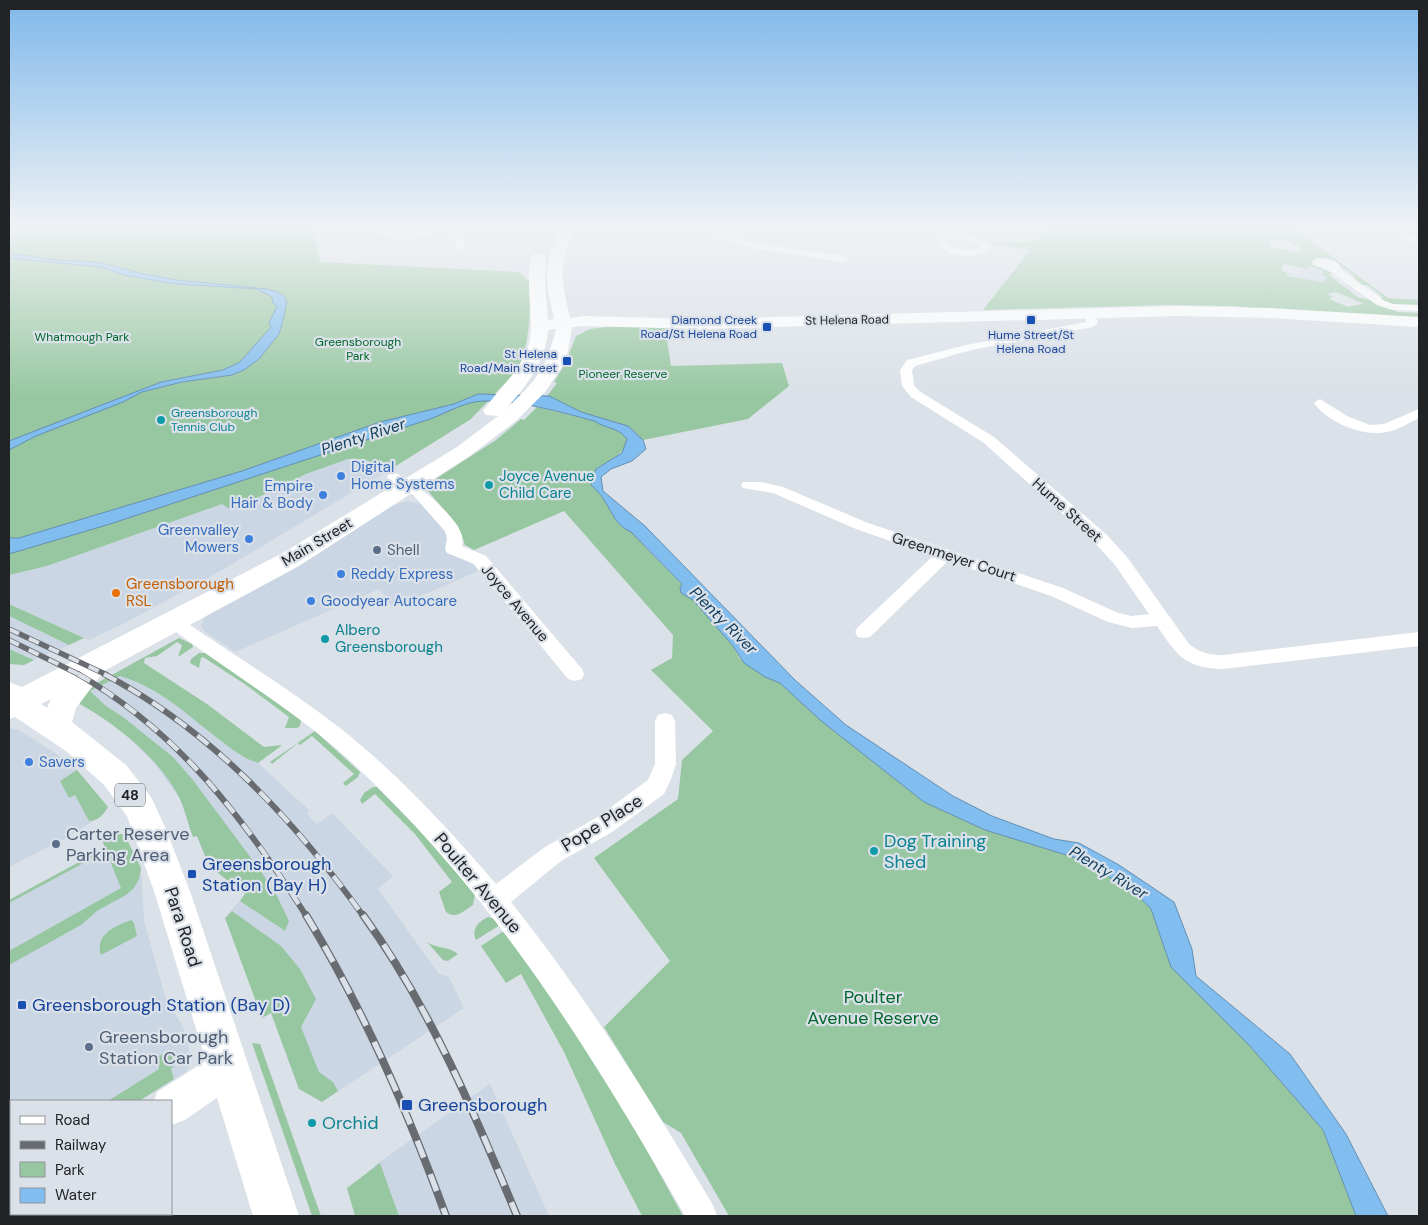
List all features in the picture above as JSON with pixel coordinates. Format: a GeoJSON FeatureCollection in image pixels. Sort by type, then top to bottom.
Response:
{"type":"FeatureCollection","features":[{"type":"Feature","properties":{"kind":"main road","name":"Main Street"},"geometry":{"type":"LineString","coordinates":[[94,655],[255,560],[480,440],[499,416],[535,354],[540,322],[538,282]]}},
{"type":"Feature","properties":{"kind":"main road"},"geometry":{"type":"LineString","coordinates":[[556,282],[562,326]]}},
{"type":"Feature","properties":{"kind":"main road"},"geometry":{"type":"LineString","coordinates":[[557,297],[580,309],[602,315]]}},
{"type":"Feature","properties":{"kind":"main road","name":"St Helena Road"},"geometry":{"type":"LineString","coordinates":[[540,322],[562,326],[590,327],[622,322],[696,324],[1179,311],[1242,312],[1419,322]]}},
{"type":"Feature","properties":{"kind":"main road","name":"St Helena Road"},"geometry":{"type":"LineString","coordinates":[[562,326],[602,315],[724,322]]}},
{"type":"Feature","properties":{"kind":"main road","name":"Main Street"},"geometry":{"type":"LineString","coordinates":[[499,416],[530,397],[543,381],[556,360],[562,326]]}},
{"type":"Feature","properties":{"kind":"main road","name":"Main Street"},"geometry":{"type":"LineString","coordinates":[[94,655],[174,622],[297,555],[402,482]]}},
{"type":"Feature","properties":{"kind":"main road"},"geometry":{"type":"LineString","coordinates":[[11,697],[56,682],[94,655]]}},
{"type":"Feature","properties":{"kind":"main road"},"geometry":{"type":"LineString","coordinates":[[56,682],[63,704],[56,727]]}},
{"type":"Feature","properties":{"kind":"main road","name":"Para Road"},"geometry":{"type":"LineString","coordinates":[[11,697],[36,717],[56,727],[95,756],[115,775],[139,807],[166,872],[276,1216]]}},
{"type":"Feature","properties":{"kind":"main road"},"geometry":{"type":"LineString","coordinates":[[172,1105],[228,1068]]}},
{"type":"Feature","properties":{"kind":"street"},"geometry":{"type":"LineString","coordinates":[[1350,282],[1368,296],[1381,303],[1396,307],[1419,308]]}},
{"type":"Feature","properties":{"kind":"street","name":"Hume Street"},"geometry":{"type":"LineString","coordinates":[[1090,314],[1092,323],[1089,325],[977,346],[916,361],[906,367],[907,383],[915,394],[989,440],[1101,539],[1121,561],[1161,619],[1189,654],[1196,658],[1212,662],[1419,639]]}},
{"type":"Feature","properties":{"kind":"street"},"geometry":{"type":"LineString","coordinates":[[1320,403],[1343,418],[1372,428],[1388,428],[1419,413]]}},
{"type":"Feature","properties":{"kind":"street","name":"Joyce Avenue"},"geometry":{"type":"LineString","coordinates":[[402,482],[418,492],[452,530],[455,539],[453,549],[480,560],[575,674]]}},
{"type":"Feature","properties":{"kind":"street","name":"Greenmeyer Court"},"geometry":{"type":"LineString","coordinates":[[748,485],[778,490],[862,526],[1058,592],[1114,618],[1132,622],[1161,619]]}},
{"type":"Feature","properties":{"kind":"street"},"geometry":{"type":"LineString","coordinates":[[864,632],[945,554]]}},
{"type":"Feature","properties":{"kind":"street","name":"Poulter Avenue"},"geometry":{"type":"LineString","coordinates":[[174,622],[281,694],[354,752],[399,793],[428,823],[494,900],[560,988],[611,1062],[702,1216]]}},
{"type":"Feature","properties":{"kind":"street","name":"Pope Place"},"geometry":{"type":"LineString","coordinates":[[494,900],[553,854],[604,826],[656,787],[661,780],[666,766],[665,721]]}},
{"type":"Feature","properties":{"kind":"shaded area"},"geometry":{"type":"Polygon","coordinates":[[[1317,282],[1335,282],[1343,288],[1317,282]]]}},
{"type":"Feature","properties":{"kind":"shaded area"},"geometry":{"type":"Polygon","coordinates":[[[348,459],[362,459],[391,469],[217,573],[125,623],[89,640],[9,604],[9,575],[47,566],[348,459]]]}},
{"type":"Feature","properties":{"kind":"shaded area"},"geometry":{"type":"Polygon","coordinates":[[[407,501],[421,504],[478,571],[393,608],[379,589],[235,652],[203,630],[201,625],[205,617],[394,505],[407,501]]]}},
{"type":"Feature","properties":{"kind":"shaded area"},"geometry":{"type":"Polygon","coordinates":[[[9,616],[69,645],[34,660],[9,649],[9,616]]]}},
{"type":"Feature","properties":{"kind":"shaded area"},"geometry":{"type":"Polygon","coordinates":[[[133,667],[257,762],[310,811],[307,814],[317,824],[332,813],[393,876],[378,889],[439,974],[449,977],[464,1008],[322,1102],[299,1089],[265,996],[225,918],[245,894],[209,866],[197,836],[193,837],[180,799],[154,763],[125,734],[80,704],[85,692],[133,667]]]}},
{"type":"Feature","properties":{"kind":"shaded area"},"geometry":{"type":"Polygon","coordinates":[[[9,728],[19,730],[63,758],[77,770],[108,807],[100,817],[64,839],[9,867],[9,728]]]}},
{"type":"Feature","properties":{"kind":"shaded area"},"geometry":{"type":"Polygon","coordinates":[[[113,833],[124,834],[141,868],[144,921],[167,1003],[181,1023],[188,1039],[190,1066],[186,1072],[141,1100],[10,1100],[9,1187],[9,900],[105,848],[102,839],[113,833]]]}},
{"type":"Feature","properties":{"kind":"shaded area"},"geometry":{"type":"Polygon","coordinates":[[[490,1084],[549,1216],[364,1216],[374,1166],[490,1084]]]}},
{"type":"Feature","properties":{"kind":"green space","name":"Greensborough Park"},"geometry":{"type":"Polygon","coordinates":[[[9,282],[529,282],[530,306],[526,343],[514,377],[511,377],[471,419],[391,469],[362,459],[348,459],[306,474],[238,507],[228,508],[222,504],[47,566],[9,575],[9,282]]]}},
{"type":"Feature","properties":{"kind":"green space"},"geometry":{"type":"Polygon","coordinates":[[[1005,282],[1339,282],[1359,298],[1393,308],[1397,312],[1419,313],[1419,318],[1235,306],[1169,305],[983,310],[1005,282]],[[1336,292],[1327,294],[1333,297],[1329,299],[1348,307],[1363,304],[1362,303],[1336,292]]]}},
{"type":"Feature","properties":{"kind":"green space"},"geometry":{"type":"Polygon","coordinates":[[[1355,282],[1367,282],[1388,298],[1419,300],[1419,306],[1388,304],[1377,298],[1383,297],[1367,285],[1359,285],[1355,282]]]}},
{"type":"Feature","properties":{"kind":"green space","name":"Pioneer Reserve"},"geometry":{"type":"Polygon","coordinates":[[[614,326],[665,326],[671,366],[782,363],[789,386],[748,419],[643,440],[628,426],[581,412],[547,396],[557,383],[554,382],[566,362],[576,336],[590,329],[614,326]]]}},
{"type":"Feature","properties":{"kind":"green space","name":"Poulter Avenue Reserve"},"geometry":{"type":"Polygon","coordinates":[[[537,407],[595,421],[613,428],[624,435],[627,440],[626,446],[616,457],[596,469],[591,485],[601,496],[618,522],[631,532],[682,585],[680,588],[681,593],[693,600],[733,646],[740,659],[780,683],[924,802],[985,830],[1076,858],[1135,892],[1151,909],[1171,967],[1249,1045],[1323,1130],[1356,1216],[729,1216],[681,1133],[663,1122],[604,1027],[670,961],[594,858],[678,799],[682,760],[713,731],[651,670],[672,658],[673,635],[564,511],[474,550],[465,545],[458,526],[428,491],[434,480],[496,440],[521,419],[524,420],[537,407]]]}},
{"type":"Feature","properties":{"kind":"green space"},"geometry":{"type":"Polygon","coordinates":[[[9,604],[84,638],[69,645],[9,616],[9,604]]]}},
{"type":"Feature","properties":{"kind":"green space"},"geometry":{"type":"Polygon","coordinates":[[[179,638],[192,644],[193,647],[178,657],[182,645],[177,642],[157,656],[145,658],[144,663],[207,704],[264,747],[281,746],[258,763],[248,759],[229,747],[170,701],[138,682],[120,676],[90,691],[106,706],[123,717],[173,757],[193,780],[277,896],[289,921],[285,931],[240,901],[245,894],[209,866],[197,836],[193,837],[179,797],[160,769],[136,744],[109,722],[80,704],[79,701],[90,687],[179,638]]]}},
{"type":"Feature","properties":{"kind":"green space"},"geometry":{"type":"Polygon","coordinates":[[[9,649],[34,660],[24,665],[9,664],[9,649]]]}},
{"type":"Feature","properties":{"kind":"green space"},"geometry":{"type":"Polygon","coordinates":[[[199,653],[206,653],[301,720],[300,726],[297,728],[285,728],[289,717],[246,685],[203,657],[201,658],[199,668],[190,663],[191,659],[199,653]]]}},
{"type":"Feature","properties":{"kind":"green space"},"geometry":{"type":"Polygon","coordinates":[[[315,731],[360,772],[358,777],[346,786],[343,783],[354,774],[312,736],[300,745],[298,743],[272,764],[270,762],[315,731]]]}},
{"type":"Feature","properties":{"kind":"green space"},"geometry":{"type":"Polygon","coordinates":[[[77,770],[108,807],[103,815],[95,820],[89,821],[75,795],[69,798],[60,781],[77,770]]]}},
{"type":"Feature","properties":{"kind":"green space"},"geometry":{"type":"Polygon","coordinates":[[[373,787],[377,787],[422,833],[475,894],[473,905],[457,915],[446,912],[439,892],[452,882],[415,834],[375,794],[362,804],[360,800],[364,793],[373,787]]]}},
{"type":"Feature","properties":{"kind":"green space"},"geometry":{"type":"Polygon","coordinates":[[[113,833],[124,834],[141,868],[139,879],[134,888],[126,895],[97,911],[81,925],[9,965],[9,951],[121,888],[106,851],[9,903],[9,900],[105,848],[102,839],[113,833]]]}},
{"type":"Feature","properties":{"kind":"green space"},"geometry":{"type":"Polygon","coordinates":[[[232,911],[281,946],[300,969],[316,999],[301,1027],[319,1072],[333,1082],[338,1091],[322,1102],[299,1089],[271,1013],[262,1018],[225,918],[232,911]]]}},
{"type":"Feature","properties":{"kind":"green space"},"geometry":{"type":"Polygon","coordinates":[[[488,917],[495,919],[500,925],[476,940],[474,932],[476,926],[488,917]]]}},
{"type":"Feature","properties":{"kind":"green space"},"geometry":{"type":"Polygon","coordinates":[[[131,920],[134,923],[137,936],[101,955],[100,942],[107,932],[131,920]]]}},
{"type":"Feature","properties":{"kind":"green space"},"geometry":{"type":"Polygon","coordinates":[[[505,930],[551,996],[626,1112],[683,1216],[642,1216],[615,1164],[564,1052],[521,974],[506,983],[481,946],[505,930]]]}},
{"type":"Feature","properties":{"kind":"green space"},"geometry":{"type":"Polygon","coordinates":[[[427,942],[458,954],[448,961],[443,960],[427,942]]]}},
{"type":"Feature","properties":{"kind":"green space"},"geometry":{"type":"Polygon","coordinates":[[[252,1043],[260,1044],[321,1216],[312,1216],[252,1043]]]}},
{"type":"Feature","properties":{"kind":"green space"},"geometry":{"type":"Polygon","coordinates":[[[170,1050],[175,1064],[171,1069],[174,1079],[141,1100],[110,1100],[159,1069],[157,1057],[170,1050]]]}},
{"type":"Feature","properties":{"kind":"green space"},"geometry":{"type":"Polygon","coordinates":[[[380,1163],[399,1216],[355,1216],[347,1188],[380,1163]]]}},
{"type":"Feature","properties":{"kind":"water"},"geometry":{"type":"Polygon","coordinates":[[[165,282],[199,282],[267,289],[278,292],[285,297],[287,302],[279,334],[259,359],[244,370],[232,375],[182,382],[142,392],[123,402],[36,436],[9,450],[9,441],[161,382],[223,370],[240,362],[271,327],[269,323],[277,306],[273,303],[272,297],[257,289],[165,282]]]}},
{"type":"Feature","properties":{"kind":"water","name":"Plenty River"},"geometry":{"type":"Polygon","coordinates":[[[478,394],[549,396],[581,412],[628,426],[643,440],[646,449],[632,461],[611,469],[601,477],[603,491],[645,526],[795,680],[846,725],[953,796],[992,816],[1054,839],[1079,843],[1119,865],[1174,902],[1192,949],[1196,976],[1290,1054],[1346,1134],[1388,1216],[1356,1216],[1323,1130],[1249,1045],[1171,967],[1151,909],[1135,892],[1076,858],[985,830],[924,802],[820,720],[780,683],[765,677],[744,663],[733,646],[693,600],[681,593],[680,588],[682,584],[631,532],[618,522],[601,496],[591,485],[596,469],[622,453],[627,439],[616,430],[594,421],[554,410],[511,402],[477,401],[457,407],[433,418],[110,524],[9,554],[9,538],[19,538],[242,471],[380,422],[454,404],[478,394]]]}},
{"type":"Feature","properties":{"kind":"railway"},"geometry":{"type":"LineString","coordinates":[[9,629],[107,675]]}},
{"type":"Feature","properties":{"kind":"railway"},"geometry":{"type":"LineString","coordinates":[[9,640],[78,674]]}},
{"type":"Feature","properties":{"kind":"railway"},"geometry":{"type":"LineString","coordinates":[[78,674],[115,697],[148,723],[208,781],[259,846],[307,917]]}},
{"type":"Feature","properties":{"kind":"railway"},"geometry":{"type":"LineString","coordinates":[[104,674],[180,722],[248,780],[309,846],[364,917]]}},
{"type":"Feature","properties":{"kind":"railway"},"geometry":{"type":"LineString","coordinates":[[306,915],[347,988],[384,1062],[446,1216]]}},
{"type":"Feature","properties":{"kind":"railway"},"geometry":{"type":"LineString","coordinates":[[363,915],[387,950],[430,1023],[467,1099],[517,1216]]}},
{"type":"Feature","properties":{"kind":"place","name":"Hume Street/St Helena Road"},"geometry":{"type":"Point","coordinates":[1031,320]}},
{"type":"Feature","properties":{"kind":"place","name":"Diamond Creek Road/St Helena Road"},"geometry":{"type":"Point","coordinates":[767,327]}},
{"type":"Feature","properties":{"kind":"place","name":"St Helena Road/Main Street"},"geometry":{"type":"Point","coordinates":[567,361]}},
{"type":"Feature","properties":{"kind":"place","name":"Greensborough Tennis Club"},"geometry":{"type":"Point","coordinates":[161,420]}},
{"type":"Feature","properties":{"kind":"place","name":"Digital Home Systems"},"geometry":{"type":"Point","coordinates":[341,476]}},
{"type":"Feature","properties":{"kind":"place","name":"Joyce Avenue Child Care"},"geometry":{"type":"Point","coordinates":[489,485]}},
{"type":"Feature","properties":{"kind":"place","name":"Empire Hair & Body"},"geometry":{"type":"Point","coordinates":[323,495]}},
{"type":"Feature","properties":{"kind":"place","name":"Greenvalley Mowers"},"geometry":{"type":"Point","coordinates":[249,539]}},
{"type":"Feature","properties":{"kind":"place","name":"Shell"},"geometry":{"type":"Point","coordinates":[377,550]}},
{"type":"Feature","properties":{"kind":"place","name":"Reddy Express"},"geometry":{"type":"Point","coordinates":[341,574]}},
{"type":"Feature","properties":{"kind":"place","name":"Greensborough RSL"},"geometry":{"type":"Point","coordinates":[116,593]}},
{"type":"Feature","properties":{"kind":"place","name":"Goodyear Autocare"},"geometry":{"type":"Point","coordinates":[311,601]}},
{"type":"Feature","properties":{"kind":"place","name":"Albero Greensborough"},"geometry":{"type":"Point","coordinates":[325,639]}},
{"type":"Feature","properties":{"kind":"place","name":"Savers"},"geometry":{"type":"Point","coordinates":[29,762]}},
{"type":"Feature","properties":{"kind":"place","name":"Carter Reserve Parking Area"},"geometry":{"type":"Point","coordinates":[56,844]}},
{"type":"Feature","properties":{"kind":"place","name":"Dog Training Shed"},"geometry":{"type":"Point","coordinates":[874,851]}},
{"type":"Feature","properties":{"kind":"place","name":"Greensborough Station (Bay H)"},"geometry":{"type":"Point","coordinates":[192,874]}},
{"type":"Feature","properties":{"kind":"place","name":"Greensborough Station (Bay D)"},"geometry":{"type":"Point","coordinates":[22,1005]}},
{"type":"Feature","properties":{"kind":"place","name":"Greensborough Station Car Park"},"geometry":{"type":"Point","coordinates":[89,1047]}},
{"type":"Feature","properties":{"kind":"place","name":"Greensborough"},"geometry":{"type":"Point","coordinates":[407,1105]}},
{"type":"Feature","properties":{"kind":"place","name":"Orchid"},"geometry":{"type":"Point","coordinates":[312,1123]}},
{"type":"Feature","properties":{"kind":"park label","name":"Whatmough Park"},"geometry":{"type":"Point","coordinates":[82,337]}}]}
